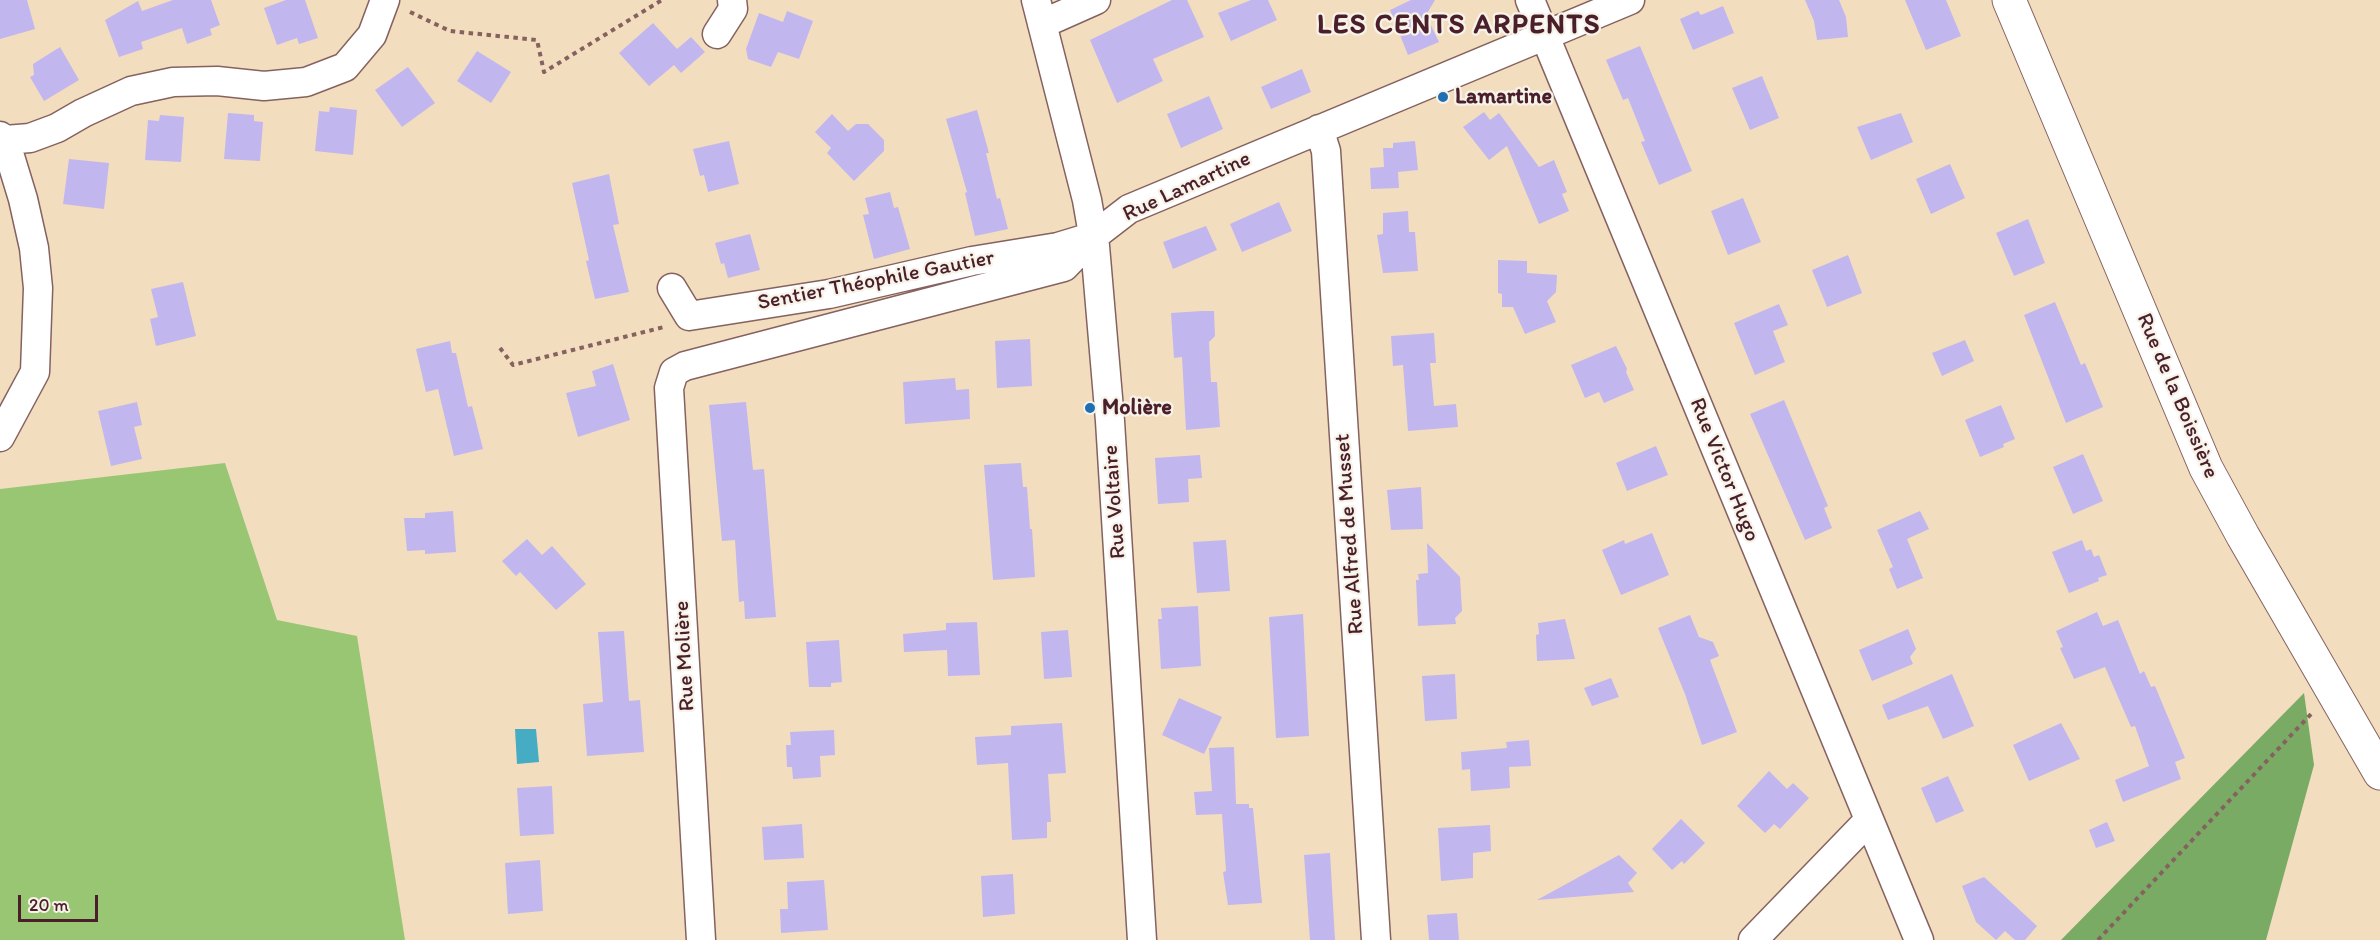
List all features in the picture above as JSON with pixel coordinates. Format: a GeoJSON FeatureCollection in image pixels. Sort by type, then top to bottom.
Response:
{"type":"FeatureCollection","features":[{"type":"Feature","properties":{"kind":"main road","name":"Rue de la Boissière"},"geometry":{"type":"LineString","coordinates":[[2010,0],[2206,468],[2380,773]]}},
{"type":"Feature","properties":{"kind":"street"},"geometry":{"type":"LineString","coordinates":[[0,437],[35,372],[38,288],[34,248],[23,199],[2,138],[30,138],[57,128],[131,91],[173,82],[217,81],[264,86],[306,82],[345,67],[372,35],[385,0]]}},
{"type":"Feature","properties":{"kind":"street"},"geometry":{"type":"LineString","coordinates":[[717,34],[733,9],[732,0]]}},
{"type":"Feature","properties":{"kind":"street"},"geometry":{"type":"LineString","coordinates":[[1039,12],[1096,0]]}},
{"type":"Feature","properties":{"kind":"street","name":"Rue Victor Hugo"},"geometry":{"type":"LineString","coordinates":[[1530,0],[1919,940]]}},
{"type":"Feature","properties":{"kind":"street","name":"Rue Lamartine"},"geometry":{"type":"LineString","coordinates":[[1094,236],[1129,209],[1630,0]]}},
{"type":"Feature","properties":{"kind":"street","name":"Rue Voltaire"},"geometry":{"type":"LineString","coordinates":[[1039,12],[1094,236],[1110,421],[1142,940]]}},
{"type":"Feature","properties":{"kind":"street","name":"Rue Alfred de Musset"},"geometry":{"type":"LineString","coordinates":[[1319,129],[1326,151],[1376,940]]}},
{"type":"Feature","properties":{"kind":"street","name":"Sentier Théophile Gautier"},"geometry":{"type":"LineString","coordinates":[[689,316],[829,294],[972,261],[998,270],[1094,236]]}},
{"type":"Feature","properties":{"kind":"street","name":"Rue Molière"},"geometry":{"type":"LineString","coordinates":[[701,940],[669,388],[674,372],[685,366],[998,270]]}},
{"type":"Feature","properties":{"kind":"street"},"geometry":{"type":"LineString","coordinates":[[672,288],[689,316]]}},
{"type":"Feature","properties":{"kind":"street"},"geometry":{"type":"LineString","coordinates":[[1753,940],[1869,820]]}},
{"type":"Feature","properties":{"kind":"path"},"geometry":{"type":"LineString","coordinates":[[385,0],[450,31],[537,40],[544,72],[662,0]]}},
{"type":"Feature","properties":{"kind":"path"},"geometry":{"type":"LineString","coordinates":[[500,348],[513,365],[665,327],[689,316]]}},
{"type":"Feature","properties":{"kind":"path"},"geometry":{"type":"LineString","coordinates":[[2098,940],[2332,692]]}},
{"type":"Feature","properties":{"kind":"green space"},"geometry":{"type":"Polygon","coordinates":[[[225,463],[277,620],[357,636],[405,940],[0,940],[0,489],[225,463]]]}},
{"type":"Feature","properties":{"kind":"green space"},"geometry":{"type":"Polygon","coordinates":[[[2304,693],[2314,765],[2266,940],[2061,940],[2304,693]]]}},
{"type":"Feature","properties":{"kind":"water"},"geometry":{"type":"Polygon","coordinates":[[[515,729],[536,729],[539,762],[517,764],[515,729]]]}},
{"type":"Feature","properties":{"kind":"building"},"geometry":{"type":"Polygon","coordinates":[[[0,0],[27,0],[35,29],[0,39],[0,0]]]}},
{"type":"Feature","properties":{"kind":"building"},"geometry":{"type":"Polygon","coordinates":[[[173,0],[211,0],[220,25],[210,29],[212,35],[187,44],[182,28],[141,42],[143,49],[119,57],[105,20],[138,1],[142,11],[173,0]]]}},
{"type":"Feature","properties":{"kind":"building"},"geometry":{"type":"Polygon","coordinates":[[[286,0],[305,0],[318,38],[299,44],[297,38],[277,45],[264,8],[286,0]]]}},
{"type":"Feature","properties":{"kind":"building"},"geometry":{"type":"Polygon","coordinates":[[[1172,0],[1187,0],[1204,37],[1153,59],[1163,81],[1117,103],[1090,40],[1172,0]]]}},
{"type":"Feature","properties":{"kind":"building"},"geometry":{"type":"Polygon","coordinates":[[[1251,0],[1268,0],[1277,20],[1231,41],[1218,13],[1251,0]]]}},
{"type":"Feature","properties":{"kind":"building"},"geometry":{"type":"Polygon","coordinates":[[[1411,0],[1435,0],[1426,15],[1439,42],[1408,55],[1390,10],[1411,0]]]}},
{"type":"Feature","properties":{"kind":"building"},"geometry":{"type":"Polygon","coordinates":[[[1805,0],[1839,0],[1846,17],[1848,37],[1817,40],[1814,21],[1805,0]]]}},
{"type":"Feature","properties":{"kind":"building"},"geometry":{"type":"Polygon","coordinates":[[[1905,0],[1946,0],[1961,36],[1926,50],[1905,0]]]}},
{"type":"Feature","properties":{"kind":"building"},"geometry":{"type":"Polygon","coordinates":[[[1723,6],[1734,33],[1693,50],[1680,19],[1698,11],[1701,15],[1723,6]]]}},
{"type":"Feature","properties":{"kind":"building"},"geometry":{"type":"Polygon","coordinates":[[[787,11],[813,21],[799,59],[778,52],[771,67],[748,59],[746,49],[759,13],[783,22],[787,11]]]}},
{"type":"Feature","properties":{"kind":"building"},"geometry":{"type":"Polygon","coordinates":[[[653,23],[677,49],[691,37],[705,52],[681,73],[674,65],[649,86],[619,53],[653,23]]]}},
{"type":"Feature","properties":{"kind":"building"},"geometry":{"type":"Polygon","coordinates":[[[1640,46],[1692,171],[1659,185],[1641,142],[1645,141],[1628,98],[1623,100],[1606,60],[1640,46]]]}},
{"type":"Feature","properties":{"kind":"building"},"geometry":{"type":"Polygon","coordinates":[[[60,47],[79,80],[44,101],[30,77],[34,75],[33,64],[60,47]]]}},
{"type":"Feature","properties":{"kind":"building"},"geometry":{"type":"Polygon","coordinates":[[[477,51],[511,72],[491,103],[457,81],[477,51]]]}},
{"type":"Feature","properties":{"kind":"building"},"geometry":{"type":"Polygon","coordinates":[[[408,67],[435,103],[402,127],[375,90],[408,67]]]}},
{"type":"Feature","properties":{"kind":"building"},"geometry":{"type":"Polygon","coordinates":[[[1302,69],[1311,92],[1271,109],[1261,87],[1302,69]]]}},
{"type":"Feature","properties":{"kind":"building"},"geometry":{"type":"Polygon","coordinates":[[[1762,76],[1779,118],[1750,130],[1732,88],[1762,76]]]}},
{"type":"Feature","properties":{"kind":"building"},"geometry":{"type":"Polygon","coordinates":[[[1209,96],[1223,129],[1181,148],[1167,114],[1209,96]]]}},
{"type":"Feature","properties":{"kind":"building"},"geometry":{"type":"Polygon","coordinates":[[[330,107],[357,110],[353,155],[315,151],[319,111],[329,112],[330,107]]]}},
{"type":"Feature","properties":{"kind":"building"},"geometry":{"type":"Polygon","coordinates":[[[977,110],[989,153],[986,153],[997,199],[1000,198],[1008,229],[975,236],[965,193],[967,192],[946,119],[977,110]]]}},
{"type":"Feature","properties":{"kind":"building"},"geometry":{"type":"Polygon","coordinates":[[[1484,112],[1490,120],[1499,113],[1539,167],[1554,160],[1567,192],[1562,194],[1569,211],[1539,224],[1507,146],[1489,160],[1463,127],[1484,112]]]}},
{"type":"Feature","properties":{"kind":"building"},"geometry":{"type":"Polygon","coordinates":[[[228,113],[254,115],[254,121],[263,122],[260,161],[224,159],[228,113]]]}},
{"type":"Feature","properties":{"kind":"building"},"geometry":{"type":"Polygon","coordinates":[[[1901,113],[1913,142],[1871,160],[1857,127],[1901,113]]]}},
{"type":"Feature","properties":{"kind":"building"},"geometry":{"type":"Polygon","coordinates":[[[832,114],[848,131],[856,124],[868,124],[884,140],[884,151],[854,181],[827,153],[831,148],[815,132],[832,114]]]}},
{"type":"Feature","properties":{"kind":"building"},"geometry":{"type":"Polygon","coordinates":[[[160,115],[184,117],[181,162],[145,160],[148,120],[159,121],[160,115]]]}},
{"type":"Feature","properties":{"kind":"building"},"geometry":{"type":"Polygon","coordinates":[[[729,141],[739,184],[708,192],[704,175],[700,176],[693,149],[729,141]]]}},
{"type":"Feature","properties":{"kind":"building"},"geometry":{"type":"Polygon","coordinates":[[[1415,141],[1418,170],[1398,172],[1399,188],[1371,189],[1370,168],[1384,167],[1383,148],[1393,148],[1393,143],[1415,141]]]}},
{"type":"Feature","properties":{"kind":"building"},"geometry":{"type":"Polygon","coordinates":[[[69,159],[109,163],[104,209],[63,204],[69,159]]]}},
{"type":"Feature","properties":{"kind":"building"},"geometry":{"type":"Polygon","coordinates":[[[1950,164],[1965,198],[1931,214],[1916,179],[1950,164]]]}},
{"type":"Feature","properties":{"kind":"building"},"geometry":{"type":"Polygon","coordinates":[[[609,174],[619,224],[613,225],[629,292],[595,299],[572,183],[609,174]]]}},
{"type":"Feature","properties":{"kind":"building"},"geometry":{"type":"Polygon","coordinates":[[[890,192],[894,208],[898,207],[910,249],[874,259],[863,215],[869,214],[865,198],[890,192]]]}},
{"type":"Feature","properties":{"kind":"building"},"geometry":{"type":"Polygon","coordinates":[[[1743,198],[1761,242],[1728,255],[1711,211],[1743,198]]]}},
{"type":"Feature","properties":{"kind":"building"},"geometry":{"type":"Polygon","coordinates":[[[1279,202],[1292,231],[1242,252],[1230,224],[1279,202]]]}},
{"type":"Feature","properties":{"kind":"building"},"geometry":{"type":"Polygon","coordinates":[[[1408,211],[1409,232],[1415,232],[1418,271],[1383,273],[1377,235],[1383,234],[1383,213],[1408,211]]]}},
{"type":"Feature","properties":{"kind":"building"},"geometry":{"type":"Polygon","coordinates":[[[2028,219],[2045,263],[2014,276],[1996,233],[2028,219]]]}},
{"type":"Feature","properties":{"kind":"building"},"geometry":{"type":"Polygon","coordinates":[[[1206,226],[1217,250],[1173,269],[1163,242],[1206,226]]]}},
{"type":"Feature","properties":{"kind":"building"},"geometry":{"type":"Polygon","coordinates":[[[750,234],[760,270],[728,278],[715,243],[750,234]]]}},
{"type":"Feature","properties":{"kind":"building"},"geometry":{"type":"Polygon","coordinates":[[[1848,255],[1862,293],[1827,307],[1812,270],[1848,255]]]}},
{"type":"Feature","properties":{"kind":"building"},"geometry":{"type":"Polygon","coordinates":[[[1498,260],[1527,261],[1527,273],[1557,275],[1556,292],[1547,301],[1556,322],[1525,334],[1513,307],[1502,307],[1502,294],[1498,293],[1498,260]]]}},
{"type":"Feature","properties":{"kind":"building"},"geometry":{"type":"Polygon","coordinates":[[[183,282],[196,336],[156,346],[150,319],[158,317],[151,289],[183,282]]]}},
{"type":"Feature","properties":{"kind":"building"},"geometry":{"type":"Polygon","coordinates":[[[2055,302],[2081,365],[2085,363],[2103,407],[2066,423],[2024,315],[2055,302]]]}},
{"type":"Feature","properties":{"kind":"building"},"geometry":{"type":"Polygon","coordinates":[[[1779,304],[1788,325],[1773,331],[1785,362],[1755,375],[1734,323],[1779,304]]]}},
{"type":"Feature","properties":{"kind":"building"},"geometry":{"type":"Polygon","coordinates":[[[1214,311],[1215,336],[1209,342],[1211,382],[1217,382],[1220,427],[1186,430],[1182,357],[1174,358],[1171,313],[1214,311]]]}},
{"type":"Feature","properties":{"kind":"building"},"geometry":{"type":"Polygon","coordinates":[[[1434,333],[1436,363],[1430,363],[1434,406],[1456,404],[1458,427],[1408,431],[1403,365],[1393,366],[1391,336],[1434,333]]]}},
{"type":"Feature","properties":{"kind":"building"},"geometry":{"type":"Polygon","coordinates":[[[1030,339],[1032,386],[997,388],[995,341],[1030,339]]]}},
{"type":"Feature","properties":{"kind":"building"},"geometry":{"type":"Polygon","coordinates":[[[1965,340],[1974,361],[1942,376],[1932,353],[1965,340]]]}},
{"type":"Feature","properties":{"kind":"building"},"geometry":{"type":"Polygon","coordinates":[[[450,341],[452,353],[456,353],[468,407],[472,406],[483,449],[454,456],[438,389],[426,392],[416,349],[450,341]]]}},
{"type":"Feature","properties":{"kind":"building"},"geometry":{"type":"Polygon","coordinates":[[[1616,346],[1634,390],[1604,403],[1599,392],[1585,398],[1571,365],[1616,346]]]}},
{"type":"Feature","properties":{"kind":"building"},"geometry":{"type":"Polygon","coordinates":[[[613,364],[630,420],[578,437],[566,393],[596,386],[592,371],[613,364]]]}},
{"type":"Feature","properties":{"kind":"building"},"geometry":{"type":"Polygon","coordinates":[[[955,378],[956,390],[969,389],[970,419],[905,424],[903,382],[955,378]]]}},
{"type":"Feature","properties":{"kind":"building"},"geometry":{"type":"Polygon","coordinates":[[[1784,400],[1828,506],[1824,508],[1832,528],[1805,540],[1750,414],[1784,400]]]}},
{"type":"Feature","properties":{"kind":"building"},"geometry":{"type":"Polygon","coordinates":[[[137,402],[142,425],[134,427],[142,459],[111,466],[98,411],[137,402]]]}},
{"type":"Feature","properties":{"kind":"building"},"geometry":{"type":"Polygon","coordinates":[[[746,402],[753,470],[764,469],[776,617],[745,619],[744,601],[739,602],[735,540],[722,541],[709,405],[746,402]]]}},
{"type":"Feature","properties":{"kind":"building"},"geometry":{"type":"Polygon","coordinates":[[[2001,405],[2015,439],[2003,444],[2004,447],[1980,457],[1965,420],[2001,405]]]}},
{"type":"Feature","properties":{"kind":"building"},"geometry":{"type":"Polygon","coordinates":[[[1656,446],[1668,475],[1627,491],[1616,463],[1656,446]]]}},
{"type":"Feature","properties":{"kind":"building"},"geometry":{"type":"Polygon","coordinates":[[[2083,454],[2103,501],[2073,514],[2053,467],[2083,454]]]}},
{"type":"Feature","properties":{"kind":"building"},"geometry":{"type":"Polygon","coordinates":[[[1200,455],[1202,478],[1188,479],[1189,502],[1158,504],[1155,458],[1200,455]]]}},
{"type":"Feature","properties":{"kind":"building"},"geometry":{"type":"Polygon","coordinates":[[[1021,463],[1023,487],[1027,487],[1035,577],[993,580],[984,465],[1021,463]]]}},
{"type":"Feature","properties":{"kind":"building"},"geometry":{"type":"Polygon","coordinates":[[[1421,487],[1423,529],[1391,530],[1387,490],[1421,487]]]}},
{"type":"Feature","properties":{"kind":"building"},"geometry":{"type":"Polygon","coordinates":[[[453,511],[456,552],[425,554],[425,550],[407,551],[404,518],[425,518],[425,513],[453,511]]]}},
{"type":"Feature","properties":{"kind":"building"},"geometry":{"type":"Polygon","coordinates":[[[1920,511],[1929,529],[1907,539],[1923,578],[1897,589],[1889,569],[1893,567],[1877,530],[1920,511]]]}},
{"type":"Feature","properties":{"kind":"building"},"geometry":{"type":"Polygon","coordinates":[[[1652,533],[1669,575],[1621,595],[1602,550],[1624,540],[1625,544],[1652,533]]]}},
{"type":"Feature","properties":{"kind":"building"},"geometry":{"type":"Polygon","coordinates":[[[527,539],[542,555],[552,546],[586,584],[556,610],[520,572],[516,576],[502,561],[527,539]]]}},
{"type":"Feature","properties":{"kind":"building"},"geometry":{"type":"Polygon","coordinates":[[[1226,540],[1230,591],[1197,593],[1193,542],[1226,540]]]}},
{"type":"Feature","properties":{"kind":"building"},"geometry":{"type":"Polygon","coordinates":[[[2082,540],[2086,551],[2091,549],[2094,557],[2099,555],[2107,575],[2098,578],[2099,581],[2069,593],[2052,552],[2082,540]]]}},
{"type":"Feature","properties":{"kind":"building"},"geometry":{"type":"Polygon","coordinates":[[[1427,543],[1460,577],[1462,611],[1455,618],[1456,624],[1418,626],[1416,580],[1419,580],[1418,574],[1428,573],[1427,543]]]}},
{"type":"Feature","properties":{"kind":"building"},"geometry":{"type":"Polygon","coordinates":[[[1198,606],[1201,666],[1161,669],[1158,619],[1162,619],[1161,608],[1198,606]]]}},
{"type":"Feature","properties":{"kind":"building"},"geometry":{"type":"Polygon","coordinates":[[[2097,612],[2103,626],[2118,620],[2140,674],[2144,671],[2151,687],[2155,686],[2185,758],[2175,762],[2181,779],[2123,802],[2115,780],[2149,766],[2135,726],[2131,727],[2105,667],[2074,679],[2060,648],[2063,647],[2056,631],[2097,612]]]}},
{"type":"Feature","properties":{"kind":"building"},"geometry":{"type":"Polygon","coordinates":[[[1303,614],[1309,736],[1276,738],[1269,617],[1303,614]]]}},
{"type":"Feature","properties":{"kind":"building"},"geometry":{"type":"Polygon","coordinates":[[[1690,615],[1699,637],[1713,642],[1719,656],[1710,660],[1737,732],[1702,745],[1685,694],[1658,628],[1690,615]]]}},
{"type":"Feature","properties":{"kind":"building"},"geometry":{"type":"Polygon","coordinates":[[[1565,619],[1575,659],[1537,661],[1538,623],[1565,619]]]}},
{"type":"Feature","properties":{"kind":"building"},"geometry":{"type":"Polygon","coordinates":[[[977,622],[980,675],[948,676],[947,650],[904,652],[903,634],[946,630],[946,623],[977,622]]]}},
{"type":"Feature","properties":{"kind":"building"},"geometry":{"type":"Polygon","coordinates":[[[1908,629],[1916,649],[1910,657],[1913,664],[1872,681],[1859,650],[1908,629]]]}},
{"type":"Feature","properties":{"kind":"building"},"geometry":{"type":"Polygon","coordinates":[[[1068,630],[1072,677],[1044,679],[1041,632],[1068,630]]]}},
{"type":"Feature","properties":{"kind":"building"},"geometry":{"type":"Polygon","coordinates":[[[624,631],[629,701],[640,700],[644,752],[587,756],[583,704],[603,702],[598,632],[624,631]]]}},
{"type":"Feature","properties":{"kind":"building"},"geometry":{"type":"Polygon","coordinates":[[[839,640],[842,682],[831,683],[831,687],[809,687],[806,642],[839,640]]]}},
{"type":"Feature","properties":{"kind":"building"},"geometry":{"type":"Polygon","coordinates":[[[1455,674],[1457,719],[1425,721],[1422,676],[1455,674]]]}},
{"type":"Feature","properties":{"kind":"building"},"geometry":{"type":"Polygon","coordinates":[[[1952,674],[1974,726],[1943,739],[1928,706],[1888,720],[1882,705],[1952,674]]]}},
{"type":"Feature","properties":{"kind":"building"},"geometry":{"type":"Polygon","coordinates":[[[1611,678],[1619,697],[1592,706],[1584,688],[1611,678]]]}},
{"type":"Feature","properties":{"kind":"building"},"geometry":{"type":"Polygon","coordinates":[[[1179,698],[1222,717],[1204,754],[1162,735],[1179,698]]]}},
{"type":"Feature","properties":{"kind":"building"},"geometry":{"type":"Polygon","coordinates":[[[1062,723],[1066,773],[1048,774],[1051,822],[1047,822],[1047,838],[1012,840],[1008,763],[977,765],[975,737],[1011,735],[1011,726],[1062,723]]]}},
{"type":"Feature","properties":{"kind":"building"},"geometry":{"type":"Polygon","coordinates":[[[2061,723],[2080,759],[2029,781],[2013,745],[2061,723]]]}},
{"type":"Feature","properties":{"kind":"building"},"geometry":{"type":"Polygon","coordinates":[[[834,730],[835,755],[820,756],[821,777],[793,779],[792,767],[787,767],[786,745],[791,745],[790,732],[834,730]]]}},
{"type":"Feature","properties":{"kind":"building"},"geometry":{"type":"Polygon","coordinates":[[[1529,740],[1531,766],[1509,767],[1510,788],[1471,791],[1470,769],[1462,770],[1461,752],[1507,748],[1506,742],[1529,740]]]}},
{"type":"Feature","properties":{"kind":"building"},"geometry":{"type":"Polygon","coordinates":[[[1234,747],[1236,804],[1249,804],[1249,808],[1253,808],[1262,903],[1228,905],[1223,872],[1226,871],[1222,814],[1196,815],[1194,792],[1212,791],[1209,748],[1234,747]]]}},
{"type":"Feature","properties":{"kind":"building"},"geometry":{"type":"Polygon","coordinates":[[[1769,771],[1787,789],[1793,783],[1809,798],[1780,829],[1774,824],[1765,833],[1737,806],[1769,771]]]}},
{"type":"Feature","properties":{"kind":"building"},"geometry":{"type":"Polygon","coordinates":[[[1948,776],[1964,811],[1936,823],[1921,788],[1948,776]]]}},
{"type":"Feature","properties":{"kind":"building"},"geometry":{"type":"Polygon","coordinates":[[[552,786],[554,834],[520,836],[517,788],[552,786]]]}},
{"type":"Feature","properties":{"kind":"building"},"geometry":{"type":"Polygon","coordinates":[[[1681,819],[1705,843],[1684,864],[1682,861],[1672,870],[1652,849],[1681,819]]]}},
{"type":"Feature","properties":{"kind":"building"},"geometry":{"type":"Polygon","coordinates":[[[2107,822],[2115,841],[2096,848],[2089,830],[2107,822]]]}},
{"type":"Feature","properties":{"kind":"building"},"geometry":{"type":"Polygon","coordinates":[[[802,824],[804,858],[764,860],[762,827],[802,824]]]}},
{"type":"Feature","properties":{"kind":"building"},"geometry":{"type":"Polygon","coordinates":[[[1490,825],[1491,851],[1473,853],[1473,878],[1441,881],[1438,828],[1490,825]]]}},
{"type":"Feature","properties":{"kind":"building"},"geometry":{"type":"Polygon","coordinates":[[[1330,853],[1335,940],[1310,940],[1304,855],[1330,853]]]}},
{"type":"Feature","properties":{"kind":"building"},"geometry":{"type":"Polygon","coordinates":[[[1619,855],[1637,873],[1628,883],[1634,892],[1537,900],[1619,855]]]}},
{"type":"Feature","properties":{"kind":"building"},"geometry":{"type":"Polygon","coordinates":[[[540,860],[543,911],[508,914],[505,863],[540,860]]]}},
{"type":"Feature","properties":{"kind":"building"},"geometry":{"type":"Polygon","coordinates":[[[1013,874],[1015,914],[983,917],[981,876],[1013,874]]]}},
{"type":"Feature","properties":{"kind":"building"},"geometry":{"type":"Polygon","coordinates":[[[1984,877],[2037,926],[2025,940],[2015,940],[2005,931],[1996,940],[1976,922],[1962,886],[1984,877]]]}},
{"type":"Feature","properties":{"kind":"building"},"geometry":{"type":"Polygon","coordinates":[[[824,880],[828,930],[781,933],[780,909],[788,909],[787,882],[824,880]]]}},
{"type":"Feature","properties":{"kind":"building"},"geometry":{"type":"Polygon","coordinates":[[[1457,913],[1459,940],[1429,940],[1427,915],[1457,913]]]}},
{"type":"Feature","properties":{"kind":"place","name":"Lamartine"},"geometry":{"type":"Point","coordinates":[1443,97]}},
{"type":"Feature","properties":{"kind":"place","name":"Molière"},"geometry":{"type":"Point","coordinates":[1090,408]}},
{"type":"Feature","properties":{"kind":"district","name":"LES CENTS ARPENTS"},"geometry":{"type":"Point","coordinates":[1459,26]}}]}
